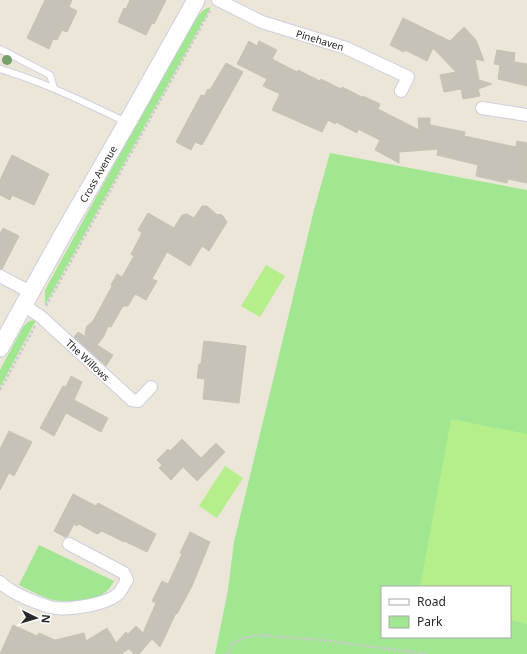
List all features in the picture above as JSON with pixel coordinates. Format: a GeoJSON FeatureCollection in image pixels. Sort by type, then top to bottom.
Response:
{"type":"FeatureCollection","features":[{"type":"Feature","properties":{"kind":"street","name":"Cross Avenue"},"geometry":{"type":"LineString","coordinates":[[0,348],[26,298],[128,123],[196,0]]}},
{"type":"Feature","properties":{"kind":"street","name":"Pinehaven"},"geometry":{"type":"LineString","coordinates":[[215,3],[262,22],[346,48],[408,77],[401,91]]}},
{"type":"Feature","properties":{"kind":"street"},"geometry":{"type":"LineString","coordinates":[[482,108],[527,115]]}},
{"type":"Feature","properties":{"kind":"street","name":"The Willows"},"geometry":{"type":"LineString","coordinates":[[0,276],[26,298],[40,316],[132,400],[138,401],[151,387]]}},
{"type":"Feature","properties":{"kind":"street"},"geometry":{"type":"LineString","coordinates":[[0,582],[4,586],[27,598],[52,607],[76,607],[102,604],[119,594],[127,580],[124,573],[69,544]]}},
{"type":"Feature","properties":{"kind":"lane"},"geometry":{"type":"LineString","coordinates":[[0,49],[50,75],[54,88]]}},
{"type":"Feature","properties":{"kind":"lane"},"geometry":{"type":"LineString","coordinates":[[0,70],[54,88],[128,123]]}},
{"type":"Feature","properties":{"kind":"path"},"geometry":{"type":"LineString","coordinates":[[0,390],[215,3]]}},
{"type":"Feature","properties":{"kind":"path"},"geometry":{"type":"LineString","coordinates":[[227,654],[233,643],[243,638],[257,635],[322,640],[426,654]]}},
{"type":"Feature","properties":{"kind":"green space"},"geometry":{"type":"Polygon","coordinates":[[[211,7],[45,305],[45,290],[194,19],[205,9],[211,7]]]}},
{"type":"Feature","properties":{"kind":"green space"},"geometry":{"type":"Polygon","coordinates":[[[330,153],[527,190],[527,654],[215,654],[228,590],[234,542],[314,210],[330,153]]]}},
{"type":"Feature","properties":{"kind":"green space"},"geometry":{"type":"Polygon","coordinates":[[[266,265],[285,276],[260,317],[241,306],[266,265]]]}},
{"type":"Feature","properties":{"kind":"green space"},"geometry":{"type":"Polygon","coordinates":[[[36,320],[0,387],[0,370],[23,327],[29,321],[36,320]]]}},
{"type":"Feature","properties":{"kind":"green space"},"geometry":{"type":"Polygon","coordinates":[[[451,419],[527,434],[527,624],[511,620],[511,586],[420,586],[451,419]]]}},
{"type":"Feature","properties":{"kind":"green space"},"geometry":{"type":"Polygon","coordinates":[[[225,466],[243,478],[217,518],[199,506],[225,466]]]}},
{"type":"Feature","properties":{"kind":"green space"},"geometry":{"type":"Polygon","coordinates":[[[39,545],[114,581],[100,596],[87,600],[56,601],[34,593],[19,585],[39,545]]]}},
{"type":"Feature","properties":{"kind":"building"},"geometry":{"type":"Polygon","coordinates":[[[45,0],[72,0],[69,7],[77,11],[67,32],[62,30],[57,40],[53,39],[49,49],[27,38],[45,0]]]}},
{"type":"Feature","properties":{"kind":"building"},"geometry":{"type":"Polygon","coordinates":[[[130,0],[166,0],[154,24],[152,23],[146,35],[118,22],[124,8],[126,9],[130,0]]]}},
{"type":"Feature","properties":{"kind":"building"},"geometry":{"type":"Polygon","coordinates":[[[403,18],[450,41],[464,27],[476,40],[484,61],[475,59],[479,80],[492,84],[478,89],[480,96],[463,99],[461,89],[444,92],[440,75],[456,72],[433,48],[427,61],[405,50],[404,52],[390,45],[403,18]]]}},
{"type":"Feature","properties":{"kind":"building"},"geometry":{"type":"Polygon","coordinates":[[[249,41],[257,46],[259,41],[277,50],[272,59],[297,72],[298,70],[320,81],[321,79],[341,89],[342,87],[380,104],[378,109],[419,130],[418,118],[430,118],[430,125],[465,132],[464,136],[516,147],[517,141],[527,143],[527,183],[508,179],[507,183],[476,176],[478,165],[437,155],[438,149],[399,152],[399,163],[375,150],[380,140],[358,129],[357,133],[336,122],[335,124],[328,120],[322,132],[272,110],[280,94],[263,86],[267,79],[237,64],[249,41]]]}},
{"type":"Feature","properties":{"kind":"building"},"geometry":{"type":"Polygon","coordinates":[[[497,50],[515,53],[514,62],[527,64],[527,86],[498,79],[500,65],[494,64],[497,50]]]}},
{"type":"Feature","properties":{"kind":"building"},"geometry":{"type":"Polygon","coordinates":[[[226,63],[243,72],[202,145],[195,142],[191,150],[176,142],[201,95],[204,96],[208,89],[210,90],[226,63]]]}},
{"type":"Feature","properties":{"kind":"building"},"geometry":{"type":"Polygon","coordinates":[[[12,155],[49,174],[34,205],[12,195],[10,200],[0,195],[0,180],[12,155]]]}},
{"type":"Feature","properties":{"kind":"building"},"geometry":{"type":"Polygon","coordinates":[[[202,206],[207,206],[216,214],[222,215],[227,222],[209,251],[202,246],[190,266],[167,252],[152,279],[157,281],[146,300],[135,294],[128,306],[123,306],[111,327],[108,326],[104,336],[97,345],[113,355],[106,366],[74,337],[78,332],[86,337],[85,333],[87,326],[93,321],[117,274],[122,277],[134,256],[131,254],[142,233],[138,230],[148,213],[174,228],[182,215],[187,214],[194,218],[202,206]]]}},
{"type":"Feature","properties":{"kind":"building"},"geometry":{"type":"Polygon","coordinates":[[[3,228],[19,236],[2,269],[0,269],[0,234],[3,228]]]}},
{"type":"Feature","properties":{"kind":"building"},"geometry":{"type":"Polygon","coordinates":[[[204,341],[246,346],[239,403],[203,399],[205,379],[197,378],[199,364],[201,364],[204,341]]]}},
{"type":"Feature","properties":{"kind":"building"},"geometry":{"type":"Polygon","coordinates":[[[71,376],[82,382],[74,400],[108,418],[101,432],[66,413],[54,436],[40,428],[63,386],[66,387],[71,376]]]}},
{"type":"Feature","properties":{"kind":"building"},"geometry":{"type":"Polygon","coordinates":[[[9,431],[32,442],[14,476],[9,473],[0,490],[0,449],[9,431]]]}},
{"type":"Feature","properties":{"kind":"building"},"geometry":{"type":"Polygon","coordinates":[[[182,439],[201,458],[216,443],[225,452],[197,481],[183,467],[171,480],[159,468],[162,465],[157,460],[168,449],[170,451],[182,439]]]}},
{"type":"Feature","properties":{"kind":"building"},"geometry":{"type":"Polygon","coordinates":[[[73,494],[96,506],[98,503],[156,534],[147,552],[102,531],[97,534],[79,524],[77,526],[74,524],[67,537],[54,531],[73,494]]]}},
{"type":"Feature","properties":{"kind":"building"},"geometry":{"type":"Polygon","coordinates":[[[190,532],[210,542],[192,586],[177,614],[176,613],[160,647],[152,639],[139,654],[134,654],[129,649],[122,653],[123,654],[0,654],[13,625],[37,636],[39,633],[55,640],[84,633],[86,641],[107,628],[116,643],[126,632],[128,634],[136,626],[143,633],[156,603],[152,601],[162,581],[168,584],[182,554],[180,553],[190,532]]]}}]}
